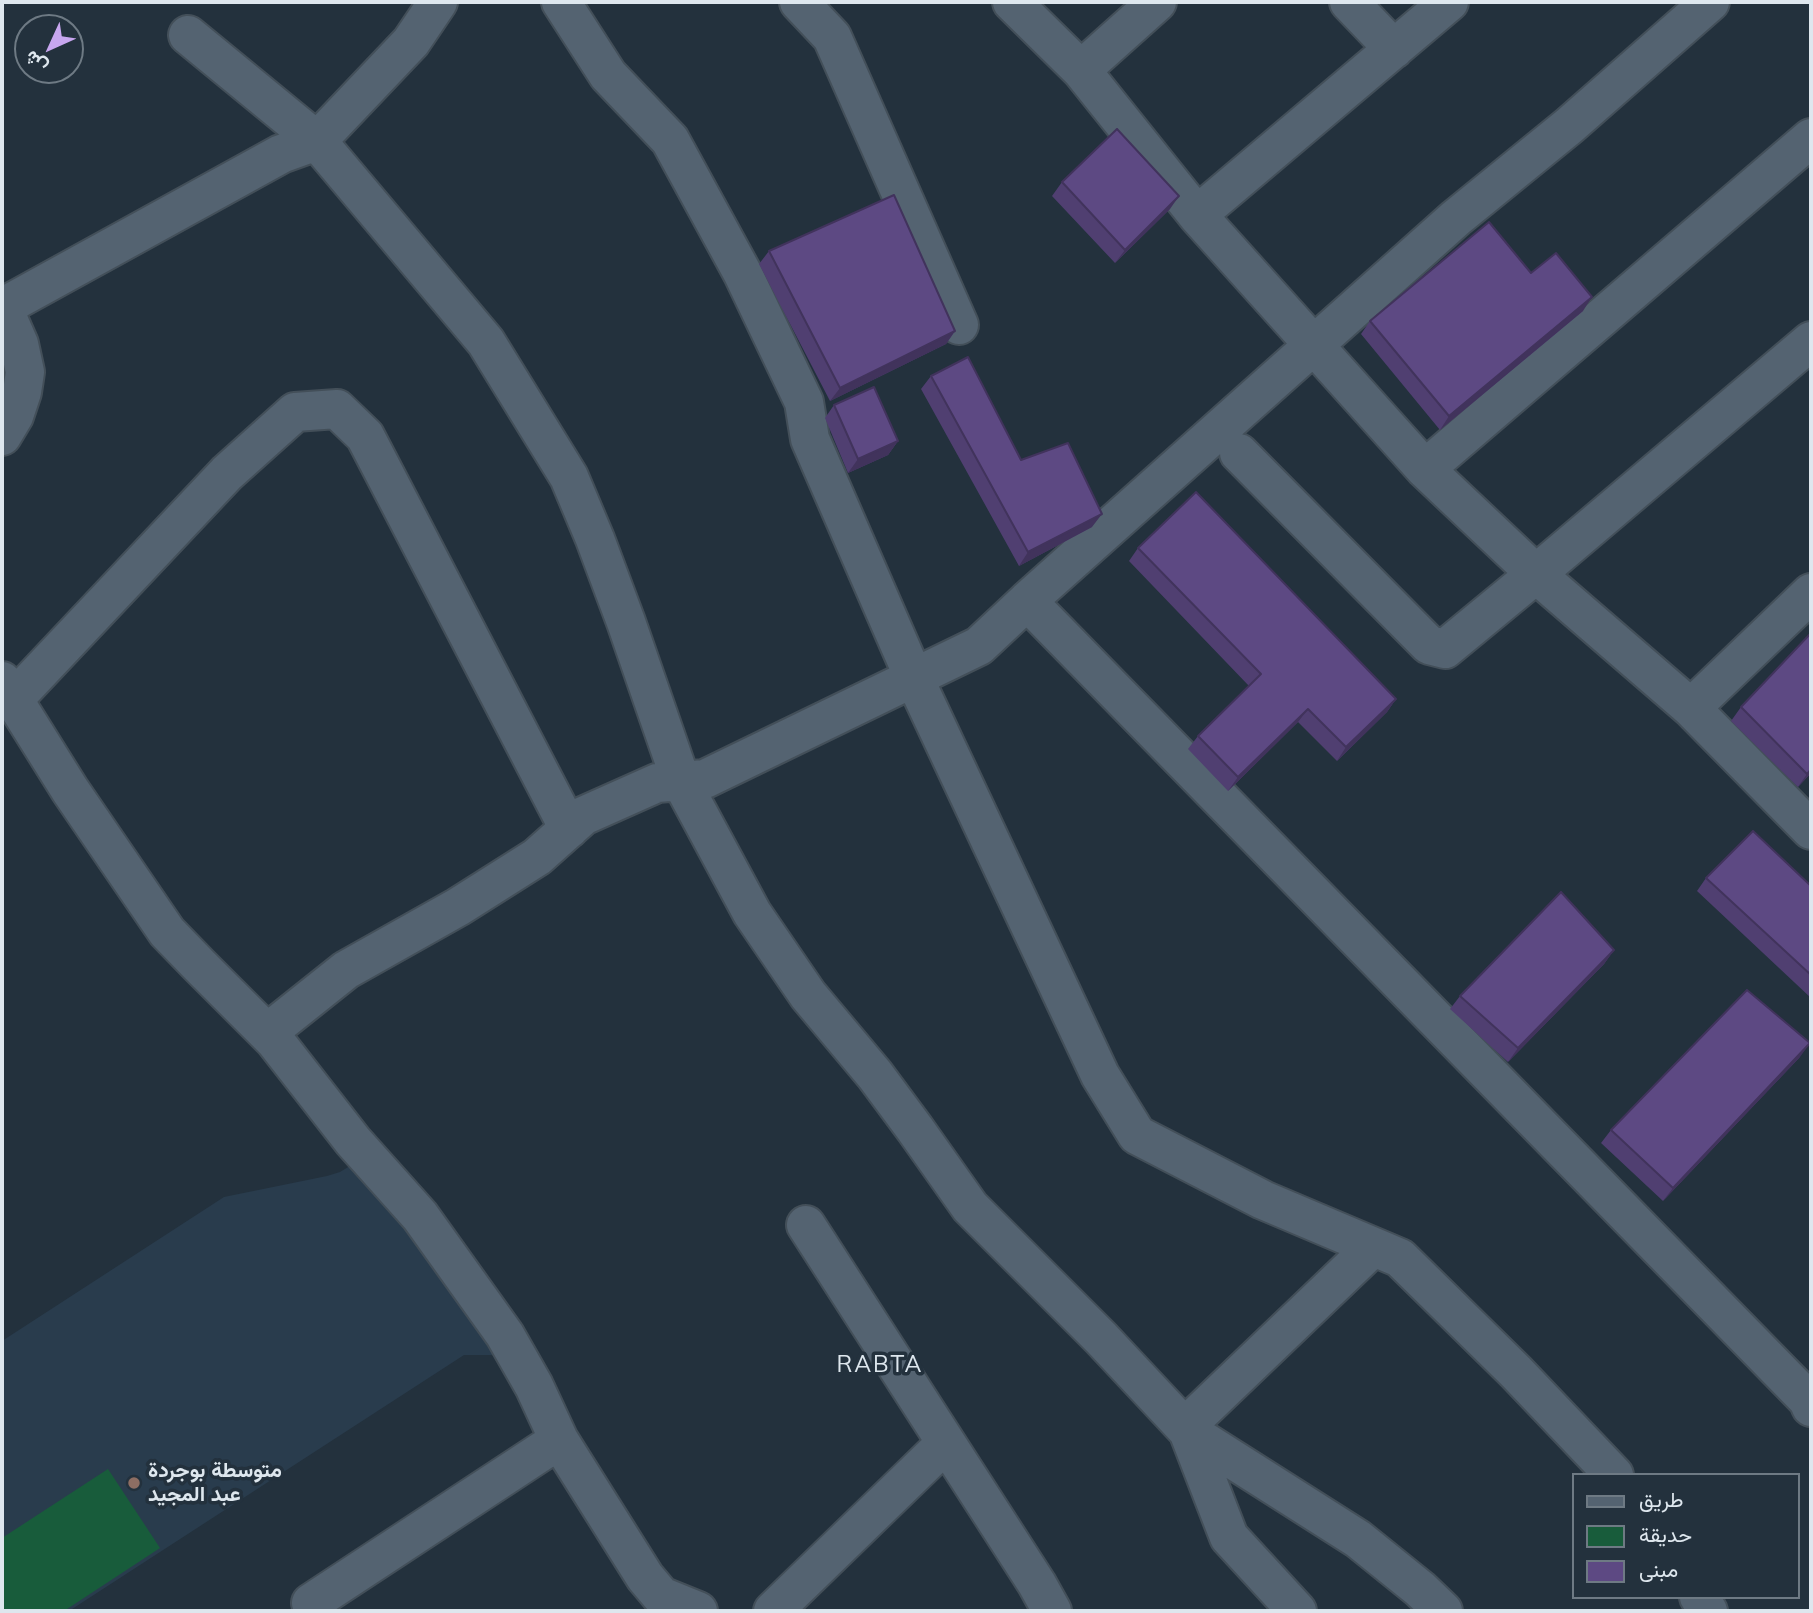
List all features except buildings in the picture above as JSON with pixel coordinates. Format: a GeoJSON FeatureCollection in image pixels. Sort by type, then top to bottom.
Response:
{"type":"FeatureCollection","features":[{"type":"Feature","properties":{"kind":"street"},"geometry":{"type":"LineString","coordinates":[[2,436],[15,416],[24,372],[19,344],[2,306],[281,154],[317,141],[411,42],[438,2]]}},
{"type":"Feature","properties":{"kind":"street"},"geometry":{"type":"LineString","coordinates":[[561,2],[608,75],[670,140],[743,274],[804,402],[810,439],[914,678],[1100,1075],[1137,1135],[1263,1200],[1400,1258],[1516,1371],[1612,1473]]}},
{"type":"Feature","properties":{"kind":"street"},"geometry":{"type":"LineString","coordinates":[[799,2],[832,37],[959,325]]}},
{"type":"Feature","properties":{"kind":"street"},"geometry":{"type":"LineString","coordinates":[[1012,2],[1081,70],[1197,215],[1424,469],[1536,574],[1691,708],[1811,830]]}},
{"type":"Feature","properties":{"kind":"street"},"geometry":{"type":"LineString","coordinates":[[1081,70],[1157,2]]}},
{"type":"Feature","properties":{"kind":"street"},"geometry":{"type":"LineString","coordinates":[[1349,2],[1394,49]]}},
{"type":"Feature","properties":{"kind":"street"},"geometry":{"type":"LineString","coordinates":[[1197,215],[1448,2]]}},
{"type":"Feature","properties":{"kind":"street"},"geometry":{"type":"LineString","coordinates":[[267,1033],[346,970],[537,857],[583,816],[657,783],[705,779],[979,646],[1456,218],[1569,127],[1710,2]]}},
{"type":"Feature","properties":{"kind":"street"},"geometry":{"type":"LineString","coordinates":[[188,35],[317,141],[486,342],[569,477],[626,621],[681,780],[752,913],[808,995],[875,1075],[970,1208],[1101,1338],[1186,1429],[1358,1539],[1443,1611]]}},
{"type":"Feature","properties":{"kind":"street"},"geometry":{"type":"LineString","coordinates":[[1424,469],[1811,138]]}},
{"type":"Feature","properties":{"kind":"street"},"geometry":{"type":"LineString","coordinates":[[1239,453],[1430,645],[1444,649],[1811,341]]}},
{"type":"Feature","properties":{"kind":"street"},"geometry":{"type":"LineString","coordinates":[[569,830],[365,436],[337,409],[295,412],[228,473],[7,690],[70,790],[167,932],[267,1033],[420,1216],[505,1335],[534,1386],[559,1440],[645,1577],[649,1604],[698,1611]]}},
{"type":"Feature","properties":{"kind":"street"},"geometry":{"type":"LineString","coordinates":[[1691,708],[1811,593]]}},
{"type":"Feature","properties":{"kind":"street"},"geometry":{"type":"LineString","coordinates":[[1027,601],[1810,1401]]}},
{"type":"Feature","properties":{"kind":"street"},"geometry":{"type":"LineString","coordinates":[[806,1225],[1052,1611]]}},
{"type":"Feature","properties":{"kind":"street"},"geometry":{"type":"LineString","coordinates":[[1186,1429],[1373,1247]]}},
{"type":"Feature","properties":{"kind":"street"},"geometry":{"type":"LineString","coordinates":[[1186,1429],[1229,1537],[1297,1611]]}},
{"type":"Feature","properties":{"kind":"street"},"geometry":{"type":"LineString","coordinates":[[316,1611],[311,1604],[559,1440]]}},
{"type":"Feature","properties":{"kind":"street"},"geometry":{"type":"LineString","coordinates":[[773,1611],[946,1443]]}},
{"type":"Feature","properties":{"kind":"shaded area","name":"متوسطة بوجردة عبد المجيد"},"geometry":{"type":"Polygon","coordinates":[[[358,1161],[496,1355],[464,1355],[69,1611],[2,1611],[2,1341],[224,1197],[327,1176],[358,1161]]]}},
{"type":"Feature","properties":{"kind":"green space"},"geometry":{"type":"Polygon","coordinates":[[[108,1469],[160,1548],[64,1611],[2,1611],[2,1538],[108,1469]]]}},
{"type":"Feature","properties":{"kind":"place","name":"متوسطة بوجردة عبد المجيد"},"geometry":{"type":"Point","coordinates":[134,1483]}},
{"type":"Feature","properties":{"kind":"district","name":"RABTA"},"geometry":{"type":"Point","coordinates":[880,1365]}}]}
